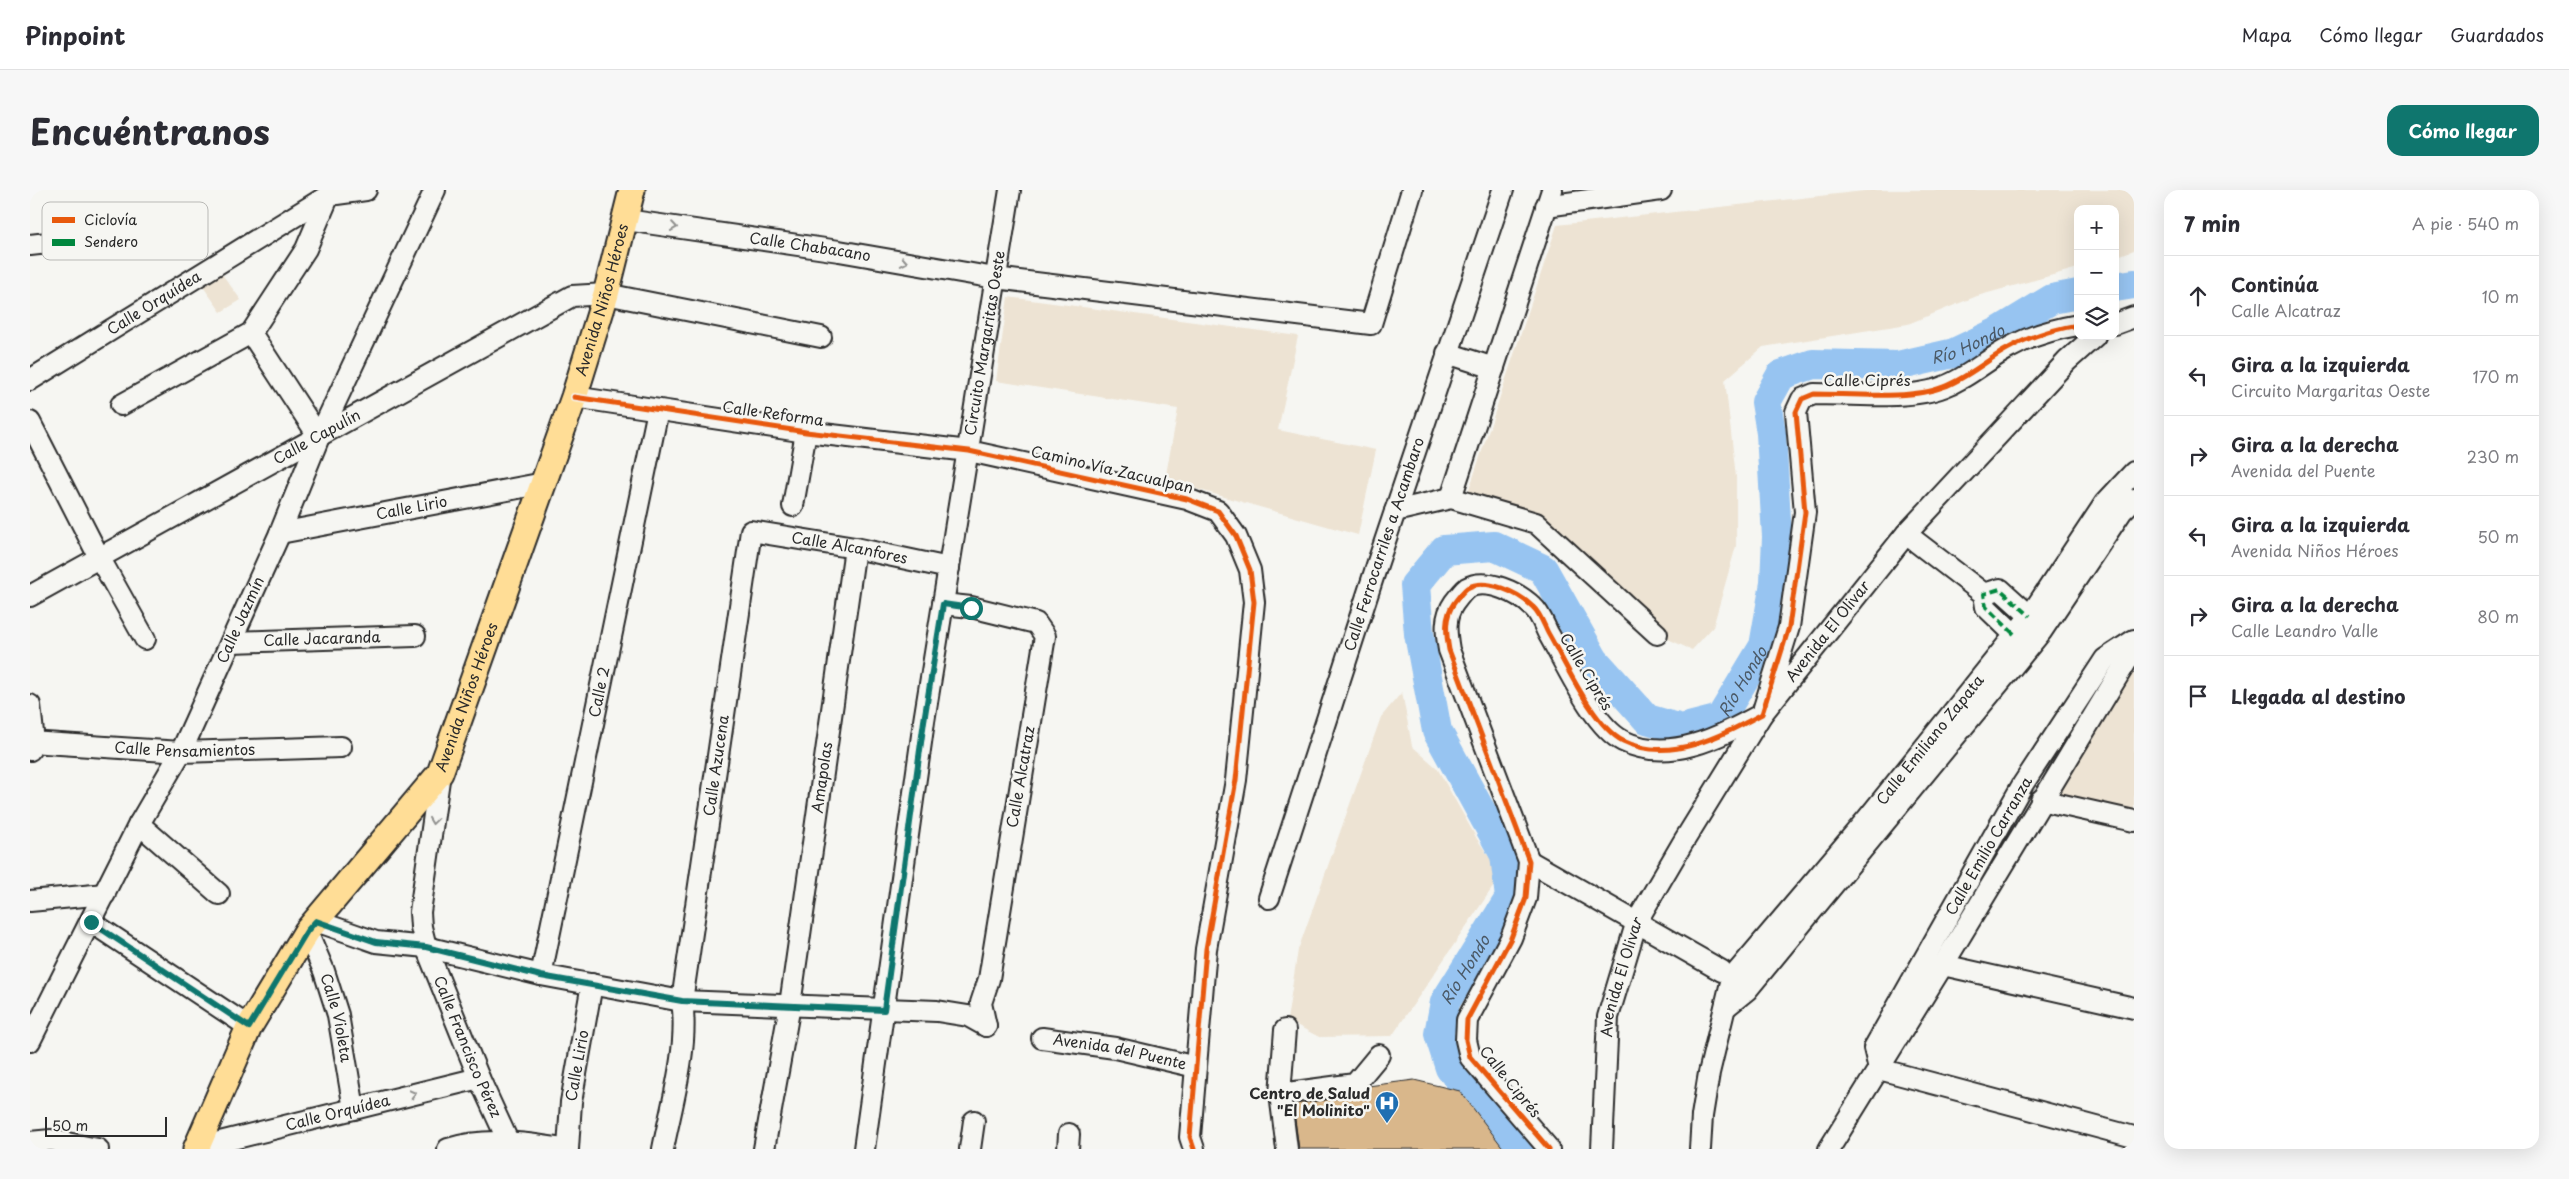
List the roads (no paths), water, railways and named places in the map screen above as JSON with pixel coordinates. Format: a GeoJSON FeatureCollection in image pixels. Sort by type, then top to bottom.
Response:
{"type":"FeatureCollection","features":[{"type":"Feature","properties":{"kind":"main road","name":"Avenida Niños Héroes"},"geometry":{"type":"LineString","coordinates":[[196,1149],[249,1027],[312,926],[440,773],[574,397],[606,294],[632,190]]}},
{"type":"Feature","properties":{"kind":"street"},"geometry":{"type":"LineString","coordinates":[[121,405],[251,333],[306,249],[330,195],[366,190]]}},
{"type":"Feature","properties":{"kind":"street","name":"Calle Jazmín"},"geometry":{"type":"LineString","coordinates":[[30,1042],[140,824],[181,752],[280,534],[319,437],[435,190]]}},
{"type":"Feature","properties":{"kind":"street","name":"Circuito Margaritas Oeste"},"geometry":{"type":"LineString","coordinates":[[864,1149],[924,721],[1000,278],[1010,190]]}},
{"type":"Feature","properties":{"kind":"street","name":"Calle Chabacano"},"geometry":{"type":"LineString","coordinates":[[626,220],[839,251],[1000,278],[1371,324],[1412,190]]}},
{"type":"Feature","properties":{"kind":"street","name":"Calle Ferrocarriles a Acambaro"},"geometry":{"type":"LineString","coordinates":[[1269,898],[1447,353],[1503,190]]}},
{"type":"Feature","properties":{"kind":"street"},"geometry":{"type":"LineString","coordinates":[[1451,498],[1549,198],[1661,190]]}},
{"type":"Feature","properties":{"kind":"street","name":"Calle Orquídea"},"geometry":{"type":"LineString","coordinates":[[30,380],[330,195]]}},
{"type":"Feature","properties":{"kind":"street","name":"Calle Capulín"},"geometry":{"type":"LineString","coordinates":[[30,596],[572,296],[606,294],[821,337]]}},
{"type":"Feature","properties":{"kind":"street"},"geometry":{"type":"LineString","coordinates":[[2119,323],[2134,317]]}},
{"type":"Feature","properties":{"kind":"street","name":"Calle Ciprés"},"geometry":{"type":"LineString","coordinates":[[1549,1149],[1470,1057],[1466,1040],[1467,1020],[1511,938],[1526,898],[1529,861],[1449,650],[1445,626],[1453,604],[1467,588],[1485,585],[1508,591],[1534,607],[1596,718],[1622,741],[1648,748],[1676,749],[1719,737],[1762,714],[1789,627],[1805,512],[1796,412],[1802,399],[1814,394],[1922,394],[1942,388],[1966,377],[2010,347],[2059,328],[2074,326]]}},
{"type":"Feature","properties":{"kind":"street"},"geometry":{"type":"LineString","coordinates":[[251,333],[319,437]]}},
{"type":"Feature","properties":{"kind":"street","name":"Avenida El Olivar"},"geometry":{"type":"LineString","coordinates":[[1602,1149],[1608,1017],[1637,921],[1762,714],[1906,534],[2067,361],[2091,340]]}},
{"type":"Feature","properties":{"kind":"street"},"geometry":{"type":"LineString","coordinates":[[1447,353],[1494,368]]}},
{"type":"Feature","properties":{"kind":"street","name":"Calle Reforma"},"geometry":{"type":"LineString","coordinates":[[574,397],[806,432],[969,451]]}},
{"type":"Feature","properties":{"kind":"street","name":"Calle 2"},"geometry":{"type":"LineString","coordinates":[[541,976],[658,410]]}},
{"type":"Feature","properties":{"kind":"street"},"geometry":{"type":"LineString","coordinates":[[30,422],[99,557],[145,639]]}},
{"type":"Feature","properties":{"kind":"street"},"geometry":{"type":"LineString","coordinates":[[793,506],[806,432]]}},
{"type":"Feature","properties":{"kind":"street","name":"Camino Vía Zacualpan"},"geometry":{"type":"LineString","coordinates":[[969,451],[1187,499],[1218,511],[1236,536],[1250,570],[1254,602],[1236,780],[1206,949],[1190,1137],[1194,1149]]}},
{"type":"Feature","properties":{"kind":"street","name":"Calle Emiliano Zapata"},"geometry":{"type":"LineString","coordinates":[[1726,1006],[1747,990],[2041,632],[2121,504],[2134,472]]}},
{"type":"Feature","properties":{"kind":"street","name":"Calle Lirio"},"geometry":{"type":"LineString","coordinates":[[280,534],[544,483]]}},
{"type":"Feature","properties":{"kind":"street"},"geometry":{"type":"LineString","coordinates":[[1395,511],[1451,498],[1536,522],[1656,634]]}},
{"type":"Feature","properties":{"kind":"street","name":"Calle Emiliano Zapata"},"geometry":{"type":"LineString","coordinates":[[1700,1149],[1702,1116],[1709,1074],[1732,978],[1867,819],[2014,634],[2121,504]]}},
{"type":"Feature","properties":{"kind":"street","name":"Calle Alcanfores"},"geometry":{"type":"LineString","coordinates":[[750,531],[855,548],[949,568]]}},
{"type":"Feature","properties":{"kind":"street","name":"Calle Azucena"},"geometry":{"type":"LineString","coordinates":[[663,1149],[683,1041],[685,1021],[682,1001],[750,531]]}},
{"type":"Feature","properties":{"kind":"street"},"geometry":{"type":"LineString","coordinates":[[1906,534],[1984,594],[1986,608],[2014,634]]}},
{"type":"Feature","properties":{"kind":"street","name":"Amapolas"},"geometry":{"type":"LineString","coordinates":[[764,1149],[790,1005],[855,548]]}},
{"type":"Feature","properties":{"kind":"street"},"geometry":{"type":"LineString","coordinates":[[1984,594],[2000,589],[2030,616]]}},
{"type":"Feature","properties":{"kind":"street","name":"Calle Alcatraz"},"geometry":{"type":"LineString","coordinates":[[884,1010],[938,1011],[968,1016],[986,1026],[981,1003],[989,979],[1045,636],[1036,623],[971,608],[943,604]]}},
{"type":"Feature","properties":{"kind":"street","name":"Calle Jacaranda"},"geometry":{"type":"LineString","coordinates":[[231,642],[415,636]]}},
{"type":"Feature","properties":{"kind":"street","name":"Calle Emilio Carranza"},"geometry":{"type":"LineString","coordinates":[[1879,1069],[1874,1048],[2023,784],[2106,659],[2134,640]]}},
{"type":"Feature","properties":{"kind":"street"},"geometry":{"type":"LineString","coordinates":[[1829,1149],[1943,965],[2134,649]]}},
{"type":"Feature","properties":{"kind":"street"},"geometry":{"type":"LineString","coordinates":[[30,705],[31,745]]}},
{"type":"Feature","properties":{"kind":"street","name":"Calle Pensamientos"},"geometry":{"type":"LineString","coordinates":[[31,745],[181,752],[341,747]]}},
{"type":"Feature","properties":{"kind":"street","name":"Calle Francisco Pérez"},"geometry":{"type":"LineString","coordinates":[[440,773],[420,912],[421,927],[426,947],[479,1078],[508,1141]]}},
{"type":"Feature","properties":{"kind":"street"},"geometry":{"type":"LineString","coordinates":[[2041,800],[2134,822]]}},
{"type":"Feature","properties":{"kind":"street"},"geometry":{"type":"LineString","coordinates":[[140,824],[219,894]]}},
{"type":"Feature","properties":{"kind":"street"},"geometry":{"type":"LineString","coordinates":[[1529,861],[1722,971]]}},
{"type":"Feature","properties":{"kind":"street"},"geometry":{"type":"LineString","coordinates":[[30,901],[105,894]]}},
{"type":"Feature","properties":{"kind":"street"},"geometry":{"type":"LineString","coordinates":[[91,922],[249,1027]]}},
{"type":"Feature","properties":{"kind":"street"},"geometry":{"type":"LineString","coordinates":[[312,926],[376,942],[426,947],[541,976],[682,1001],[884,1010]]}},
{"type":"Feature","properties":{"kind":"street","name":"Calle Violeta"},"geometry":{"type":"LineString","coordinates":[[312,926],[338,1015],[354,1109]]}},
{"type":"Feature","properties":{"kind":"street"},"geometry":{"type":"LineString","coordinates":[[1943,965],[2134,1008]]}},
{"type":"Feature","properties":{"kind":"street","name":"Calle Lirio"},"geometry":{"type":"LineString","coordinates":[[568,1149],[571,1102],[592,984]]}},
{"type":"Feature","properties":{"kind":"street"},"geometry":{"type":"LineString","coordinates":[[1285,1030],[1280,1094],[1287,1149]]}},
{"type":"Feature","properties":{"kind":"street","name":"Avenida del Puente"},"geometry":{"type":"LineString","coordinates":[[1042,1038],[1115,1048],[1196,1067]]}},
{"type":"Feature","properties":{"kind":"street"},"geometry":{"type":"LineString","coordinates":[[1280,1094],[1356,1084],[1379,1055]]}},
{"type":"Feature","properties":{"kind":"street"},"geometry":{"type":"LineString","coordinates":[[1879,1069],[2134,1137]]}},
{"type":"Feature","properties":{"kind":"street","name":"Calle Orquídea"},"geometry":{"type":"LineString","coordinates":[[196,1149],[479,1078]]}},
{"type":"Feature","properties":{"kind":"street"},"geometry":{"type":"LineString","coordinates":[[970,1149],[974,1121]]}},
{"type":"Feature","properties":{"kind":"street"},"geometry":{"type":"LineString","coordinates":[[455,1148],[508,1141],[563,1149]]}},
{"type":"Feature","properties":{"kind":"street"},"geometry":{"type":"LineString","coordinates":[[30,1142],[98,1149]]}},
{"type":"Feature","properties":{"kind":"waterway","name":"Río Hondo"},"geometry":{"type":"LineString","coordinates":[[2119,286],[2134,284]]}},
{"type":"Feature","properties":{"kind":"waterway","name":"Río Hondo"},"geometry":{"type":"LineString","coordinates":[[1518,1149],[1450,1068],[1439,1034],[1445,1002],[1510,898],[1505,855],[1437,731],[1419,634],[1415,585],[1444,550],[1494,546],[1543,569],[1594,660],[1647,719],[1681,729],[1720,719],[1764,646],[1775,583],[1777,537],[1771,433],[1766,402],[1781,375],[1813,364],[1897,366],[1954,353],[1998,332],[2052,299],[2074,295]]}},
{"type":"Feature","properties":{"kind":"place","name":"Centro de Salud \"El Molinito\""},"geometry":{"type":"Point","coordinates":[1387,1124]}}]}
